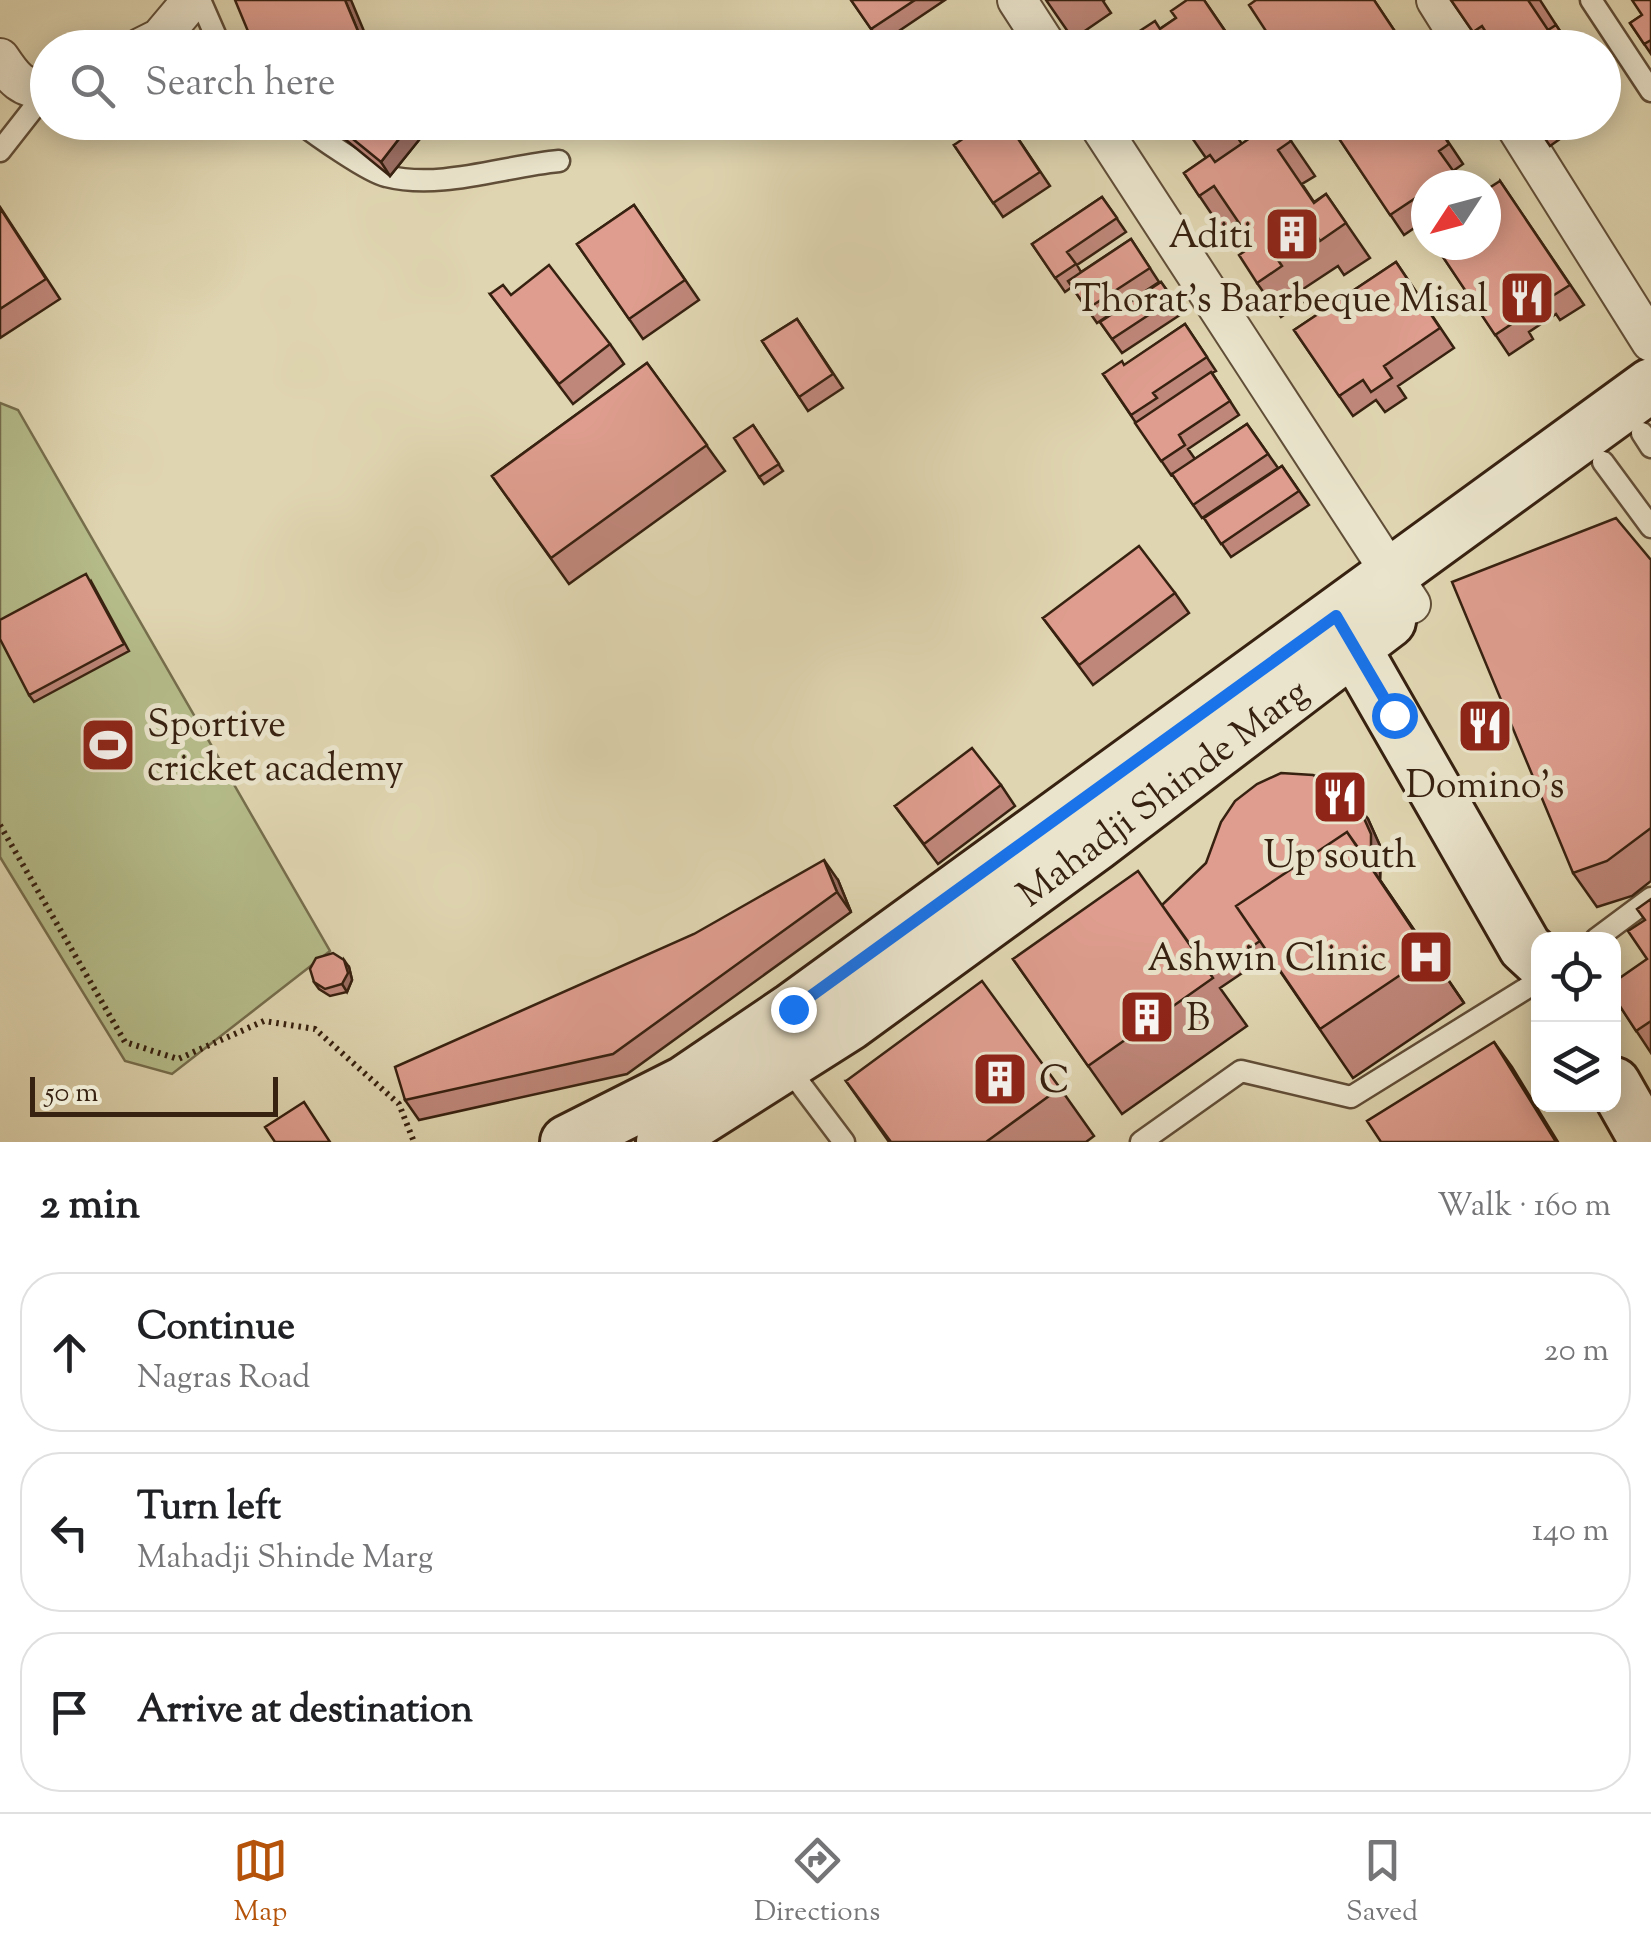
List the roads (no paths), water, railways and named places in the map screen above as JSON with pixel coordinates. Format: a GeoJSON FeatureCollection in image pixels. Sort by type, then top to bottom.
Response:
{"type":"FeatureCollection","features":[{"type":"Feature","properties":{"kind":"main road","name":"Mahadji Shinde Marg"},"geometry":{"type":"LineString","coordinates":[[672,1113],[793,1009],[1640,431]]}},
{"type":"Feature","properties":{"kind":"main road","name":"Mahadji Shinde Marg"},"geometry":{"type":"LineString","coordinates":[[672,1113],[786,1064],[849,1024],[1096,844],[1372,611],[1640,431]]}},
{"type":"Feature","properties":{"kind":"main road"},"geometry":{"type":"LineString","coordinates":[[1372,611],[1550,932]]}},
{"type":"Feature","properties":{"kind":"main road"},"geometry":{"type":"LineString","coordinates":[[1372,611],[1531,953]]}},
{"type":"Feature","properties":{"kind":"main road"},"geometry":{"type":"LineString","coordinates":[[1621,1096],[1647,1142]]}},
{"type":"Feature","properties":{"kind":"main road"},"geometry":{"type":"LineString","coordinates":[[567,1142],[672,1113]]}},
{"type":"Feature","properties":{"kind":"street"},"geometry":{"type":"LineString","coordinates":[[167,30],[192,0]]}},
{"type":"Feature","properties":{"kind":"street"},"geometry":{"type":"LineString","coordinates":[[1016,0],[1036,30]]}},
{"type":"Feature","properties":{"kind":"street"},"geometry":{"type":"LineString","coordinates":[[1436,0],[1455,30]]}},
{"type":"Feature","properties":{"kind":"street"},"geometry":{"type":"LineString","coordinates":[[0,58],[16,82],[30,89]]}},
{"type":"Feature","properties":{"kind":"street"},"geometry":{"type":"LineString","coordinates":[[1106,140],[1372,611]]}},
{"type":"Feature","properties":{"kind":"street"},"geometry":{"type":"LineString","coordinates":[[1524,140],[1651,342]]}},
{"type":"Feature","properties":{"kind":"lane"},"geometry":{"type":"LineString","coordinates":[[200,0],[213,30]]}},
{"type":"Feature","properties":{"kind":"lane"},"geometry":{"type":"LineString","coordinates":[[1591,0],[1611,30]]}},
{"type":"Feature","properties":{"kind":"lane"},"geometry":{"type":"LineString","coordinates":[[1621,46],[1651,91]]}},
{"type":"Feature","properties":{"kind":"lane"},"geometry":{"type":"LineString","coordinates":[[0,152],[30,112]]}},
{"type":"Feature","properties":{"kind":"lane"},"geometry":{"type":"LineString","coordinates":[[327,140],[384,176],[450,180],[559,161]]}},
{"type":"Feature","properties":{"kind":"lane"},"geometry":{"type":"LineString","coordinates":[[1640,431],[1651,527]]}},
{"type":"Feature","properties":{"kind":"lane"},"geometry":{"type":"LineString","coordinates":[[1606,932],[1651,898]]}},
{"type":"Feature","properties":{"kind":"lane"},"geometry":{"type":"LineString","coordinates":[[1141,1142],[1241,1071],[1350,1097],[1531,985]]}},
{"type":"Feature","properties":{"kind":"lane"},"geometry":{"type":"LineString","coordinates":[[786,1064],[844,1142]]}},
{"type":"Feature","properties":{"kind":"place","name":"Aditi"},"geometry":{"type":"Point","coordinates":[1292,234]}},
{"type":"Feature","properties":{"kind":"place","name":"Thorat's Baarbeque Misal"},"geometry":{"type":"Point","coordinates":[1527,298]}},
{"type":"Feature","properties":{"kind":"place","name":"Domino's"},"geometry":{"type":"Point","coordinates":[1485,726]}},
{"type":"Feature","properties":{"kind":"place","name":"Sportive cricket academy"},"geometry":{"type":"Point","coordinates":[108,745]}},
{"type":"Feature","properties":{"kind":"place","name":"Up south"},"geometry":{"type":"Point","coordinates":[1340,797]}},
{"type":"Feature","properties":{"kind":"place","name":"Ashwin Clinic"},"geometry":{"type":"Point","coordinates":[1426,957]}},
{"type":"Feature","properties":{"kind":"place","name":"B"},"geometry":{"type":"Point","coordinates":[1147,1017]}},
{"type":"Feature","properties":{"kind":"place","name":"C"},"geometry":{"type":"Point","coordinates":[1000,1079]}}]}
